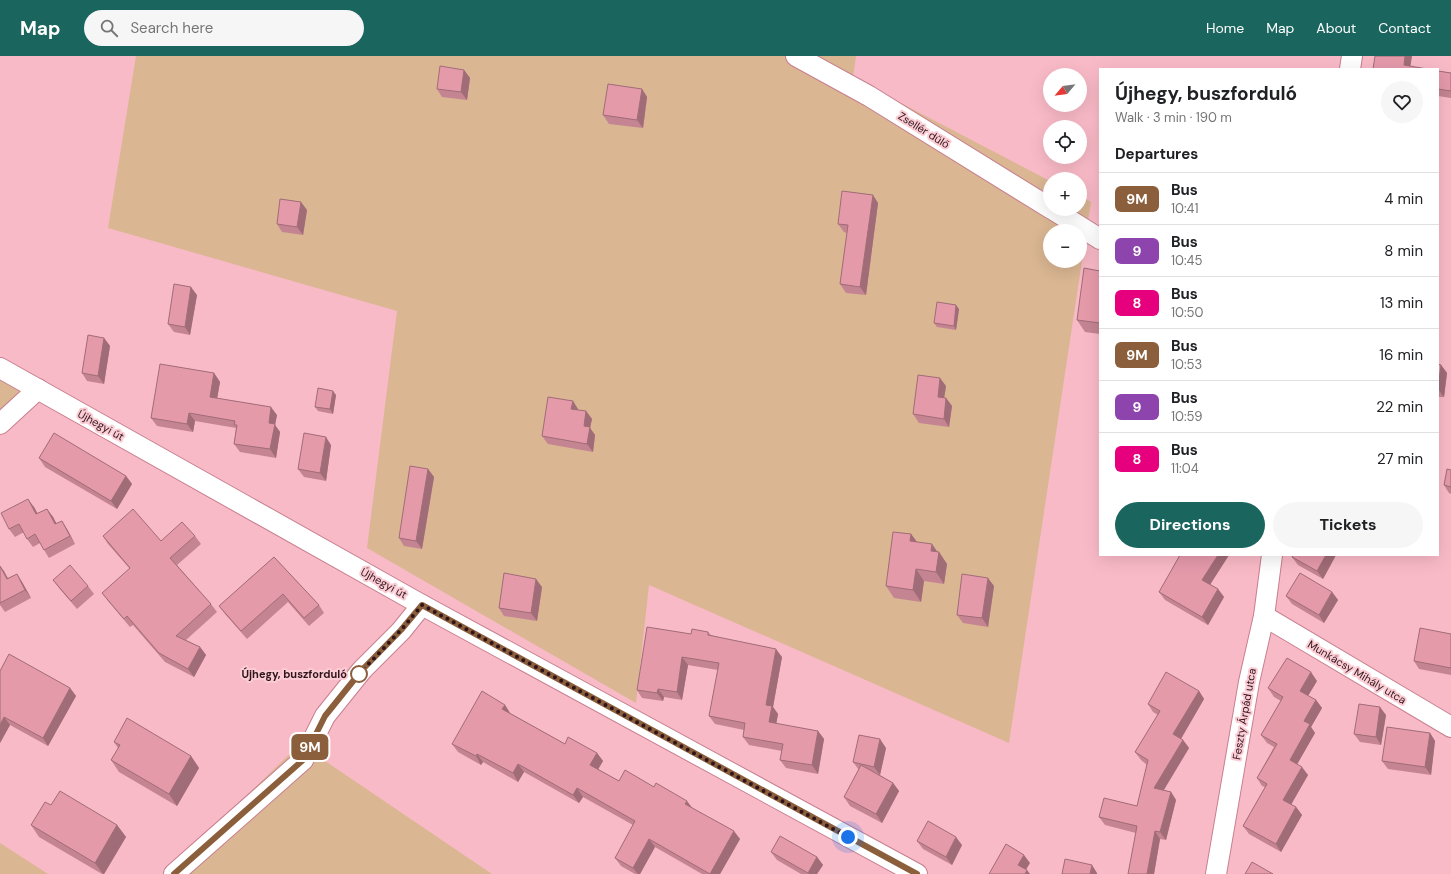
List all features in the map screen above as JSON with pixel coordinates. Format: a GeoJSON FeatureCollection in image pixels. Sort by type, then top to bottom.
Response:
{"type":"FeatureCollection","features":[{"type":"Feature","properties":{"kind":"street","name":"Zsellér dűlő"},"geometry":{"type":"LineString","coordinates":[[796,56],[870,96],[1043,203]]}},
{"type":"Feature","properties":{"kind":"street"},"geometry":{"type":"LineString","coordinates":[[1350,68],[1352,56]]}},
{"type":"Feature","properties":{"kind":"street","name":"Zsellér dűlő"},"geometry":{"type":"LineString","coordinates":[[1064,216],[1099,238]]}},
{"type":"Feature","properties":{"kind":"street","name":"Újhegyi út"},"geometry":{"type":"LineString","coordinates":[[0,368],[422,605],[917,874]]}},
{"type":"Feature","properties":{"kind":"street"},"geometry":{"type":"LineString","coordinates":[[0,424],[38,389]]}},
{"type":"Feature","properties":{"kind":"street","name":"Feszty Árpád utca"},"geometry":{"type":"LineString","coordinates":[[1216,874],[1249,682],[1264,616],[1272,556]]}},
{"type":"Feature","properties":{"kind":"street"},"geometry":{"type":"LineString","coordinates":[[174,874],[303,760],[325,716],[362,670],[401,630],[422,605]]}},
{"type":"Feature","properties":{"kind":"street","name":"Munkácsy Mihály utca"},"geometry":{"type":"LineString","coordinates":[[1264,616],[1451,727]]}},
{"type":"Feature","properties":{"kind":"shaded area"},"geometry":{"type":"Polygon","coordinates":[[[136,56],[856,56],[853,78],[1043,177],[1043,216],[1087,216],[1087,200],[1091,202],[1087,228],[1087,224],[1043,224],[1043,268],[1081,268],[1009,743],[649,585],[636,703],[367,548],[397,311],[108,228],[136,56]]]}},
{"type":"Feature","properties":{"kind":"shaded area"},"geometry":{"type":"Polygon","coordinates":[[[0,380],[32,397],[0,425],[0,380]]]}},
{"type":"Feature","properties":{"kind":"shaded area"},"geometry":{"type":"Polygon","coordinates":[[[300,744],[492,874],[165,874],[300,744]]]}},
{"type":"Feature","properties":{"kind":"shaded area"},"geometry":{"type":"Polygon","coordinates":[[[0,843],[48,874],[0,874],[0,843]]]}},
{"type":"Feature","properties":{"kind":"building"},"geometry":{"type":"Polygon","coordinates":[[[1375,56],[1405,56],[1404,65],[1421,68],[1373,68],[1375,56]]]}},
{"type":"Feature","properties":{"kind":"building"},"geometry":{"type":"Polygon","coordinates":[[[440,66],[464,70],[461,92],[437,89],[440,66]]]}},
{"type":"Feature","properties":{"kind":"building"},"geometry":{"type":"Polygon","coordinates":[[[1439,71],[1451,73],[1451,91],[1439,89],[1439,71]]]}},
{"type":"Feature","properties":{"kind":"building"},"geometry":{"type":"Polygon","coordinates":[[[608,84],[642,89],[637,120],[603,115],[608,84]]]}},
{"type":"Feature","properties":{"kind":"building"},"geometry":{"type":"Polygon","coordinates":[[[842,191],[873,195],[860,287],[840,284],[848,225],[838,224],[842,191]]]}},
{"type":"Feature","properties":{"kind":"building"},"geometry":{"type":"Polygon","coordinates":[[[280,199],[301,202],[297,227],[277,224],[280,199]]]}},
{"type":"Feature","properties":{"kind":"building"},"geometry":{"type":"Polygon","coordinates":[[[1084,268],[1099,271],[1099,323],[1077,320],[1084,268]]]}},
{"type":"Feature","properties":{"kind":"building"},"geometry":{"type":"Polygon","coordinates":[[[174,284],[191,287],[185,327],[168,324],[174,284]]]}},
{"type":"Feature","properties":{"kind":"building"},"geometry":{"type":"Polygon","coordinates":[[[937,302],[956,305],[954,326],[934,323],[937,302]]]}},
{"type":"Feature","properties":{"kind":"building"},"geometry":{"type":"Polygon","coordinates":[[[88,335],[104,338],[98,376],[82,373],[88,335]]]}},
{"type":"Feature","properties":{"kind":"building"},"geometry":{"type":"Polygon","coordinates":[[[160,364],[214,373],[210,397],[271,407],[269,423],[275,424],[270,449],[234,444],[237,425],[234,425],[235,421],[189,413],[187,424],[151,418],[160,364]]]}},
{"type":"Feature","properties":{"kind":"building"},"geometry":{"type":"Polygon","coordinates":[[[1439,364],[1441,365],[1439,380],[1439,364]]]}},
{"type":"Feature","properties":{"kind":"building"},"geometry":{"type":"Polygon","coordinates":[[[918,375],[940,378],[938,397],[946,398],[944,419],[913,414],[918,375]]]}},
{"type":"Feature","properties":{"kind":"building"},"geometry":{"type":"Polygon","coordinates":[[[318,388],[333,391],[330,409],[315,407],[318,388]]]}},
{"type":"Feature","properties":{"kind":"building"},"geometry":{"type":"Polygon","coordinates":[[[548,397],[573,401],[571,409],[586,411],[584,426],[590,427],[587,444],[542,436],[548,397]]]}},
{"type":"Feature","properties":{"kind":"building"},"geometry":{"type":"Polygon","coordinates":[[[54,433],[126,476],[111,501],[39,458],[54,433]]]}},
{"type":"Feature","properties":{"kind":"building"},"geometry":{"type":"Polygon","coordinates":[[[304,433],[326,437],[320,473],[298,469],[304,433]]]}},
{"type":"Feature","properties":{"kind":"building"},"geometry":{"type":"Polygon","coordinates":[[[410,466],[428,469],[416,541],[399,538],[410,466]]]}},
{"type":"Feature","properties":{"kind":"building"},"geometry":{"type":"Polygon","coordinates":[[[1447,469],[1451,470],[1451,487],[1444,485],[1447,469]]]}},
{"type":"Feature","properties":{"kind":"building"},"geometry":{"type":"Polygon","coordinates":[[[28,499],[36,514],[47,509],[55,524],[62,521],[70,536],[44,550],[35,534],[27,539],[19,524],[9,529],[1,513],[28,499]]]}},
{"type":"Feature","properties":{"kind":"building"},"geometry":{"type":"Polygon","coordinates":[[[133,509],[161,541],[182,522],[195,536],[170,558],[211,604],[176,636],[200,647],[188,669],[159,653],[127,616],[124,619],[102,593],[130,568],[103,536],[133,509]]]}},
{"type":"Feature","properties":{"kind":"building"},"geometry":{"type":"Polygon","coordinates":[[[893,532],[911,534],[910,541],[932,544],[931,551],[939,552],[936,572],[916,569],[913,590],[886,586],[893,532]]]}},
{"type":"Feature","properties":{"kind":"building"},"geometry":{"type":"Polygon","coordinates":[[[1179,556],[1217,556],[1202,580],[1218,589],[1202,617],[1159,592],[1179,556]]]}},
{"type":"Feature","properties":{"kind":"building"},"geometry":{"type":"Polygon","coordinates":[[[1292,556],[1325,556],[1317,571],[1292,556]]]}},
{"type":"Feature","properties":{"kind":"building"},"geometry":{"type":"Polygon","coordinates":[[[274,557],[319,605],[304,618],[283,594],[241,631],[219,606],[274,557]]]}},
{"type":"Feature","properties":{"kind":"building"},"geometry":{"type":"Polygon","coordinates":[[[70,565],[88,586],[71,601],[53,580],[70,565]]]}},
{"type":"Feature","properties":{"kind":"building"},"geometry":{"type":"Polygon","coordinates":[[[0,566],[7,579],[17,574],[25,590],[0,603],[0,566]]]}},
{"type":"Feature","properties":{"kind":"building"},"geometry":{"type":"Polygon","coordinates":[[[504,573],[536,579],[531,613],[499,608],[504,573]]]}},
{"type":"Feature","properties":{"kind":"building"},"geometry":{"type":"Polygon","coordinates":[[[1300,573],[1332,592],[1319,615],[1286,596],[1300,573]]]}},
{"type":"Feature","properties":{"kind":"building"},"geometry":{"type":"Polygon","coordinates":[[[962,574],[988,578],[982,618],[957,615],[962,574]]]}},
{"type":"Feature","properties":{"kind":"building"},"geometry":{"type":"Polygon","coordinates":[[[647,627],[691,634],[692,629],[708,632],[708,635],[776,649],[766,705],[772,706],[769,722],[818,731],[812,765],[780,760],[783,744],[743,737],[745,723],[709,716],[719,663],[682,657],[677,692],[658,689],[657,693],[637,690],[647,627]]]}},
{"type":"Feature","properties":{"kind":"building"},"geometry":{"type":"Polygon","coordinates":[[[1420,628],[1451,634],[1451,668],[1414,661],[1420,628]]]}},
{"type":"Feature","properties":{"kind":"building"},"geometry":{"type":"Polygon","coordinates":[[[9,654],[70,688],[43,738],[4,717],[0,725],[0,671],[9,654]]]}},
{"type":"Feature","properties":{"kind":"building"},"geometry":{"type":"Polygon","coordinates":[[[1287,658],[1311,672],[1300,691],[1316,700],[1304,721],[1310,724],[1290,760],[1302,767],[1283,800],[1296,807],[1276,844],[1243,826],[1267,784],[1257,778],[1277,744],[1261,735],[1283,697],[1268,688],[1287,658]]]}},
{"type":"Feature","properties":{"kind":"building"},"geometry":{"type":"Polygon","coordinates":[[[1166,672],[1199,691],[1173,734],[1183,740],[1154,788],[1171,792],[1160,832],[1155,831],[1147,874],[1128,874],[1137,826],[1099,817],[1104,798],[1137,806],[1148,760],[1135,752],[1160,711],[1148,704],[1166,672]]]}},
{"type":"Feature","properties":{"kind":"building"},"geometry":{"type":"Polygon","coordinates":[[[482,691],[505,705],[502,709],[565,744],[568,737],[597,753],[590,765],[619,781],[625,770],[654,787],[656,783],[687,801],[685,804],[734,831],[710,874],[649,839],[633,868],[615,858],[635,821],[577,788],[573,795],[518,764],[513,773],[477,754],[476,756],[452,744],[482,691]]]}},
{"type":"Feature","properties":{"kind":"building"},"geometry":{"type":"Polygon","coordinates":[[[1359,704],[1380,707],[1376,737],[1354,734],[1359,704]]]}},
{"type":"Feature","properties":{"kind":"building"},"geometry":{"type":"Polygon","coordinates":[[[127,718],[191,756],[169,794],[111,760],[120,745],[114,742],[127,718]]]}},
{"type":"Feature","properties":{"kind":"building"},"geometry":{"type":"Polygon","coordinates":[[[1387,727],[1430,733],[1425,767],[1382,761],[1387,727]]]}},
{"type":"Feature","properties":{"kind":"building"},"geometry":{"type":"Polygon","coordinates":[[[859,735],[880,739],[874,767],[853,762],[859,735]]]}},
{"type":"Feature","properties":{"kind":"building"},"geometry":{"type":"Polygon","coordinates":[[[861,765],[893,783],[876,814],[844,797],[861,765]]]}},
{"type":"Feature","properties":{"kind":"building"},"geometry":{"type":"Polygon","coordinates":[[[60,791],[117,825],[95,863],[31,825],[45,802],[51,805],[60,791]]]}},
{"type":"Feature","properties":{"kind":"building"},"geometry":{"type":"Polygon","coordinates":[[[928,821],[956,837],[946,857],[917,841],[928,821]]]}},
{"type":"Feature","properties":{"kind":"building"},"geometry":{"type":"Polygon","coordinates":[[[780,836],[817,857],[808,873],[771,852],[780,836]]]}},
{"type":"Feature","properties":{"kind":"building"},"geometry":{"type":"Polygon","coordinates":[[[1006,844],[1024,855],[1018,865],[1027,870],[1025,874],[989,874],[1006,844]]]}},
{"type":"Feature","properties":{"kind":"building"},"geometry":{"type":"Polygon","coordinates":[[[1065,859],[1092,865],[1090,874],[1062,874],[1065,859]]]}},
{"type":"Feature","properties":{"kind":"building"},"geometry":{"type":"Polygon","coordinates":[[[1252,862],[1273,874],[1245,874],[1252,862]]]}},
{"type":"Feature","properties":{"kind":"bus line","name":"9M"},"geometry":{"type":"LineString","coordinates":[[174,874],[303,760],[325,716],[362,670],[401,630],[422,605],[917,874]]}},
{"type":"Feature","properties":{"kind":"place","name":"Újhegy, buszforduló"},"geometry":{"type":"Point","coordinates":[359,674]}},
{"type":"Feature","properties":{"kind":"route"},"geometry":{"type":"LineString","coordinates":[[359,674],[401,630],[422,605],[848,837]]}}]}
